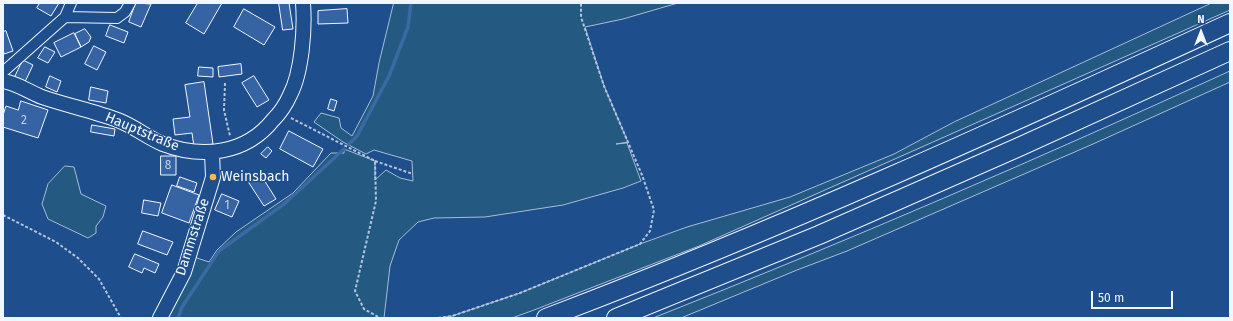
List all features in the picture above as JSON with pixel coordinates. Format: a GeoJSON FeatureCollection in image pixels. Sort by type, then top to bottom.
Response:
{"type":"FeatureCollection","features":[{"type":"Feature","properties":{"kind":"highway"},"geometry":{"type":"LineString","coordinates":[[546,318],[632,285],[808,212],[1008,125],[1230,23]]}},
{"type":"Feature","properties":{"kind":"highway"},"geometry":{"type":"LineString","coordinates":[[616,318],[833,228],[1019,147],[1230,51]]}},
{"type":"Feature","properties":{"kind":"street"},"geometry":{"type":"LineString","coordinates":[[3,72],[65,17],[71,3]]}},
{"type":"Feature","properties":{"kind":"street"},"geometry":{"type":"LineString","coordinates":[[65,17],[117,18],[126,12],[130,3]]}},
{"type":"Feature","properties":{"kind":"street","name":"Hauptstraße"},"geometry":{"type":"LineString","coordinates":[[3,81],[10,82],[40,97],[96,112],[122,122],[162,143],[188,151],[212,152],[233,148],[251,140],[267,128],[280,113],[291,95],[298,73],[303,38],[303,3]]}},
{"type":"Feature","properties":{"kind":"street","name":"Dammstraße"},"geometry":{"type":"LineString","coordinates":[[160,318],[184,272],[213,177],[212,152]]}},
{"type":"Feature","properties":{"kind":"path"},"geometry":{"type":"LineString","coordinates":[[438,318],[452,316],[534,288],[640,244],[650,231],[654,210],[642,175],[604,86],[582,18],[581,3]]}},
{"type":"Feature","properties":{"kind":"path"},"geometry":{"type":"LineString","coordinates":[[225,83],[224,110],[233,148]]}},
{"type":"Feature","properties":{"kind":"path"},"geometry":{"type":"LineString","coordinates":[[280,113],[375,161],[413,174]]}},
{"type":"Feature","properties":{"kind":"path"},"geometry":{"type":"LineString","coordinates":[[375,161],[376,201],[355,291],[364,309],[380,318]]}},
{"type":"Feature","properties":{"kind":"path"},"geometry":{"type":"LineString","coordinates":[[3,215],[56,242],[78,258],[99,279],[121,318]]}},
{"type":"Feature","properties":{"kind":"shaded area"},"geometry":{"type":"Polygon","coordinates":[[[394,3],[678,3],[623,19],[585,27],[604,86],[628,142],[616,144],[627,143],[641,181],[623,188],[563,205],[485,217],[434,218],[418,222],[399,240],[390,266],[384,318],[166,318],[194,257],[209,262],[217,250],[236,232],[293,193],[331,153],[344,153],[344,149],[375,161],[375,180],[386,170],[400,178],[413,181],[412,161],[374,150],[366,154],[343,142],[314,122],[321,113],[339,118],[341,128],[352,136],[373,96],[379,63],[394,3]]]}},
{"type":"Feature","properties":{"kind":"shaded area"},"geometry":{"type":"Polygon","coordinates":[[[1212,3],[1230,3],[1230,10],[699,246],[512,318],[438,318],[452,316],[520,293],[640,244],[687,227],[790,197],[894,154],[954,122],[1212,3]]]}},
{"type":"Feature","properties":{"kind":"shaded area"},"geometry":{"type":"Polygon","coordinates":[[[1230,71],[1230,82],[1093,144],[847,251],[681,318],[653,318],[799,259],[943,198],[1230,71]]]}},
{"type":"Feature","properties":{"kind":"shaded area"},"geometry":{"type":"Polygon","coordinates":[[[65,166],[74,167],[81,194],[106,206],[103,217],[96,226],[96,233],[88,238],[48,219],[42,204],[48,184],[65,166]]]}},
{"type":"Feature","properties":{"kind":"building"},"geometry":{"type":"Polygon","coordinates":[[[40,3],[59,3],[51,16],[37,8],[40,3]]]}},
{"type":"Feature","properties":{"kind":"building"},"geometry":{"type":"Polygon","coordinates":[[[136,3],[151,4],[141,27],[129,22],[136,3]]]}},
{"type":"Feature","properties":{"kind":"building"},"geometry":{"type":"Polygon","coordinates":[[[198,3],[222,3],[204,34],[186,23],[198,3]]]}},
{"type":"Feature","properties":{"kind":"building"},"geometry":{"type":"Polygon","coordinates":[[[279,3],[289,3],[293,29],[283,30],[279,3]]]}},
{"type":"Feature","properties":{"kind":"building"},"geometry":{"type":"Polygon","coordinates":[[[244,9],[275,27],[264,45],[234,27],[244,9]]]}},
{"type":"Feature","properties":{"kind":"building"},"geometry":{"type":"Polygon","coordinates":[[[347,9],[348,23],[318,24],[318,11],[347,9]]]}},
{"type":"Feature","properties":{"kind":"building"},"geometry":{"type":"Polygon","coordinates":[[[110,25],[128,32],[124,43],[106,36],[110,25]]]}},
{"type":"Feature","properties":{"kind":"building"},"geometry":{"type":"Polygon","coordinates":[[[85,29],[91,37],[89,42],[81,47],[75,34],[85,29]]]}},
{"type":"Feature","properties":{"kind":"building"},"geometry":{"type":"Polygon","coordinates":[[[6,31],[13,51],[4,54],[3,32],[6,31]]]}},
{"type":"Feature","properties":{"kind":"building"},"geometry":{"type":"Polygon","coordinates":[[[74,33],[81,47],[61,57],[54,43],[74,33]]]}},
{"type":"Feature","properties":{"kind":"building"},"geometry":{"type":"Polygon","coordinates":[[[94,46],[106,52],[97,70],[85,64],[94,46]]]}},
{"type":"Feature","properties":{"kind":"building"},"geometry":{"type":"Polygon","coordinates":[[[45,47],[55,52],[48,63],[38,58],[45,47]]]}},
{"type":"Feature","properties":{"kind":"building"},"geometry":{"type":"Polygon","coordinates":[[[23,60],[33,65],[24,84],[14,79],[23,60]]]}},
{"type":"Feature","properties":{"kind":"building"},"geometry":{"type":"Polygon","coordinates":[[[241,64],[242,74],[219,77],[218,67],[241,64]]]}},
{"type":"Feature","properties":{"kind":"building"},"geometry":{"type":"Polygon","coordinates":[[[199,67],[213,68],[213,77],[198,76],[199,67]]]}},
{"type":"Feature","properties":{"kind":"building"},"geometry":{"type":"Polygon","coordinates":[[[50,76],[61,81],[57,92],[46,87],[50,76]]]}},
{"type":"Feature","properties":{"kind":"building"},"geometry":{"type":"Polygon","coordinates":[[[254,76],[269,100],[257,107],[242,83],[254,76]]]}},
{"type":"Feature","properties":{"kind":"building"},"geometry":{"type":"Polygon","coordinates":[[[204,82],[213,144],[194,147],[192,133],[175,135],[173,119],[190,117],[185,85],[204,82]]]}},
{"type":"Feature","properties":{"kind":"building"},"geometry":{"type":"Polygon","coordinates":[[[91,87],[108,91],[106,103],[89,100],[91,87]]]}},
{"type":"Feature","properties":{"kind":"building"},"geometry":{"type":"Polygon","coordinates":[[[331,99],[337,101],[334,111],[328,109],[331,99]]]}},
{"type":"Feature","properties":{"kind":"building"},"geometry":{"type":"Polygon","coordinates":[[[21,101],[48,110],[38,138],[3,127],[3,115],[6,106],[18,110],[21,101]]]}},
{"type":"Feature","properties":{"kind":"building"},"geometry":{"type":"Polygon","coordinates":[[[92,125],[115,129],[114,136],[91,132],[92,125]]]}},
{"type":"Feature","properties":{"kind":"building"},"geometry":{"type":"Polygon","coordinates":[[[289,131],[323,149],[313,167],[280,149],[289,131]]]}},
{"type":"Feature","properties":{"kind":"building"},"geometry":{"type":"Polygon","coordinates":[[[268,147],[272,151],[266,158],[261,154],[268,147]]]}},
{"type":"Feature","properties":{"kind":"building"},"geometry":{"type":"Polygon","coordinates":[[[161,156],[176,156],[176,175],[161,175],[161,156]]]}},
{"type":"Feature","properties":{"kind":"building"},"geometry":{"type":"Polygon","coordinates":[[[261,175],[276,199],[264,206],[249,183],[261,175]]]}},
{"type":"Feature","properties":{"kind":"building"},"geometry":{"type":"Polygon","coordinates":[[[180,177],[197,183],[194,192],[177,186],[180,177]]]}},
{"type":"Feature","properties":{"kind":"building"},"geometry":{"type":"Polygon","coordinates":[[[172,185],[199,195],[189,223],[162,213],[172,185]]]}},
{"type":"Feature","properties":{"kind":"building"},"geometry":{"type":"Polygon","coordinates":[[[222,194],[239,201],[232,217],[215,210],[222,194]]]}},
{"type":"Feature","properties":{"kind":"building"},"geometry":{"type":"Polygon","coordinates":[[[144,200],[161,203],[158,216],[142,213],[144,200]]]}},
{"type":"Feature","properties":{"kind":"building"},"geometry":{"type":"Polygon","coordinates":[[[143,231],[173,242],[167,255],[138,244],[143,231]]]}},
{"type":"Feature","properties":{"kind":"building"},"geometry":{"type":"Polygon","coordinates":[[[135,254],[159,264],[155,273],[144,268],[142,273],[129,267],[135,254]]]}},
{"type":"Feature","properties":{"kind":"waterway","name":"Weinsbach"},"geometry":{"type":"LineString","coordinates":[[349,144],[357,136],[389,76],[408,27],[411,3]]}},
{"type":"Feature","properties":{"kind":"waterway","name":"Weinsbach"},"geometry":{"type":"LineString","coordinates":[[178,318],[182,307],[219,251],[284,204],[344,149]]}},
{"type":"Feature","properties":{"kind":"place","name":"Weinsbach"},"geometry":{"type":"Point","coordinates":[213,177]}}]}
